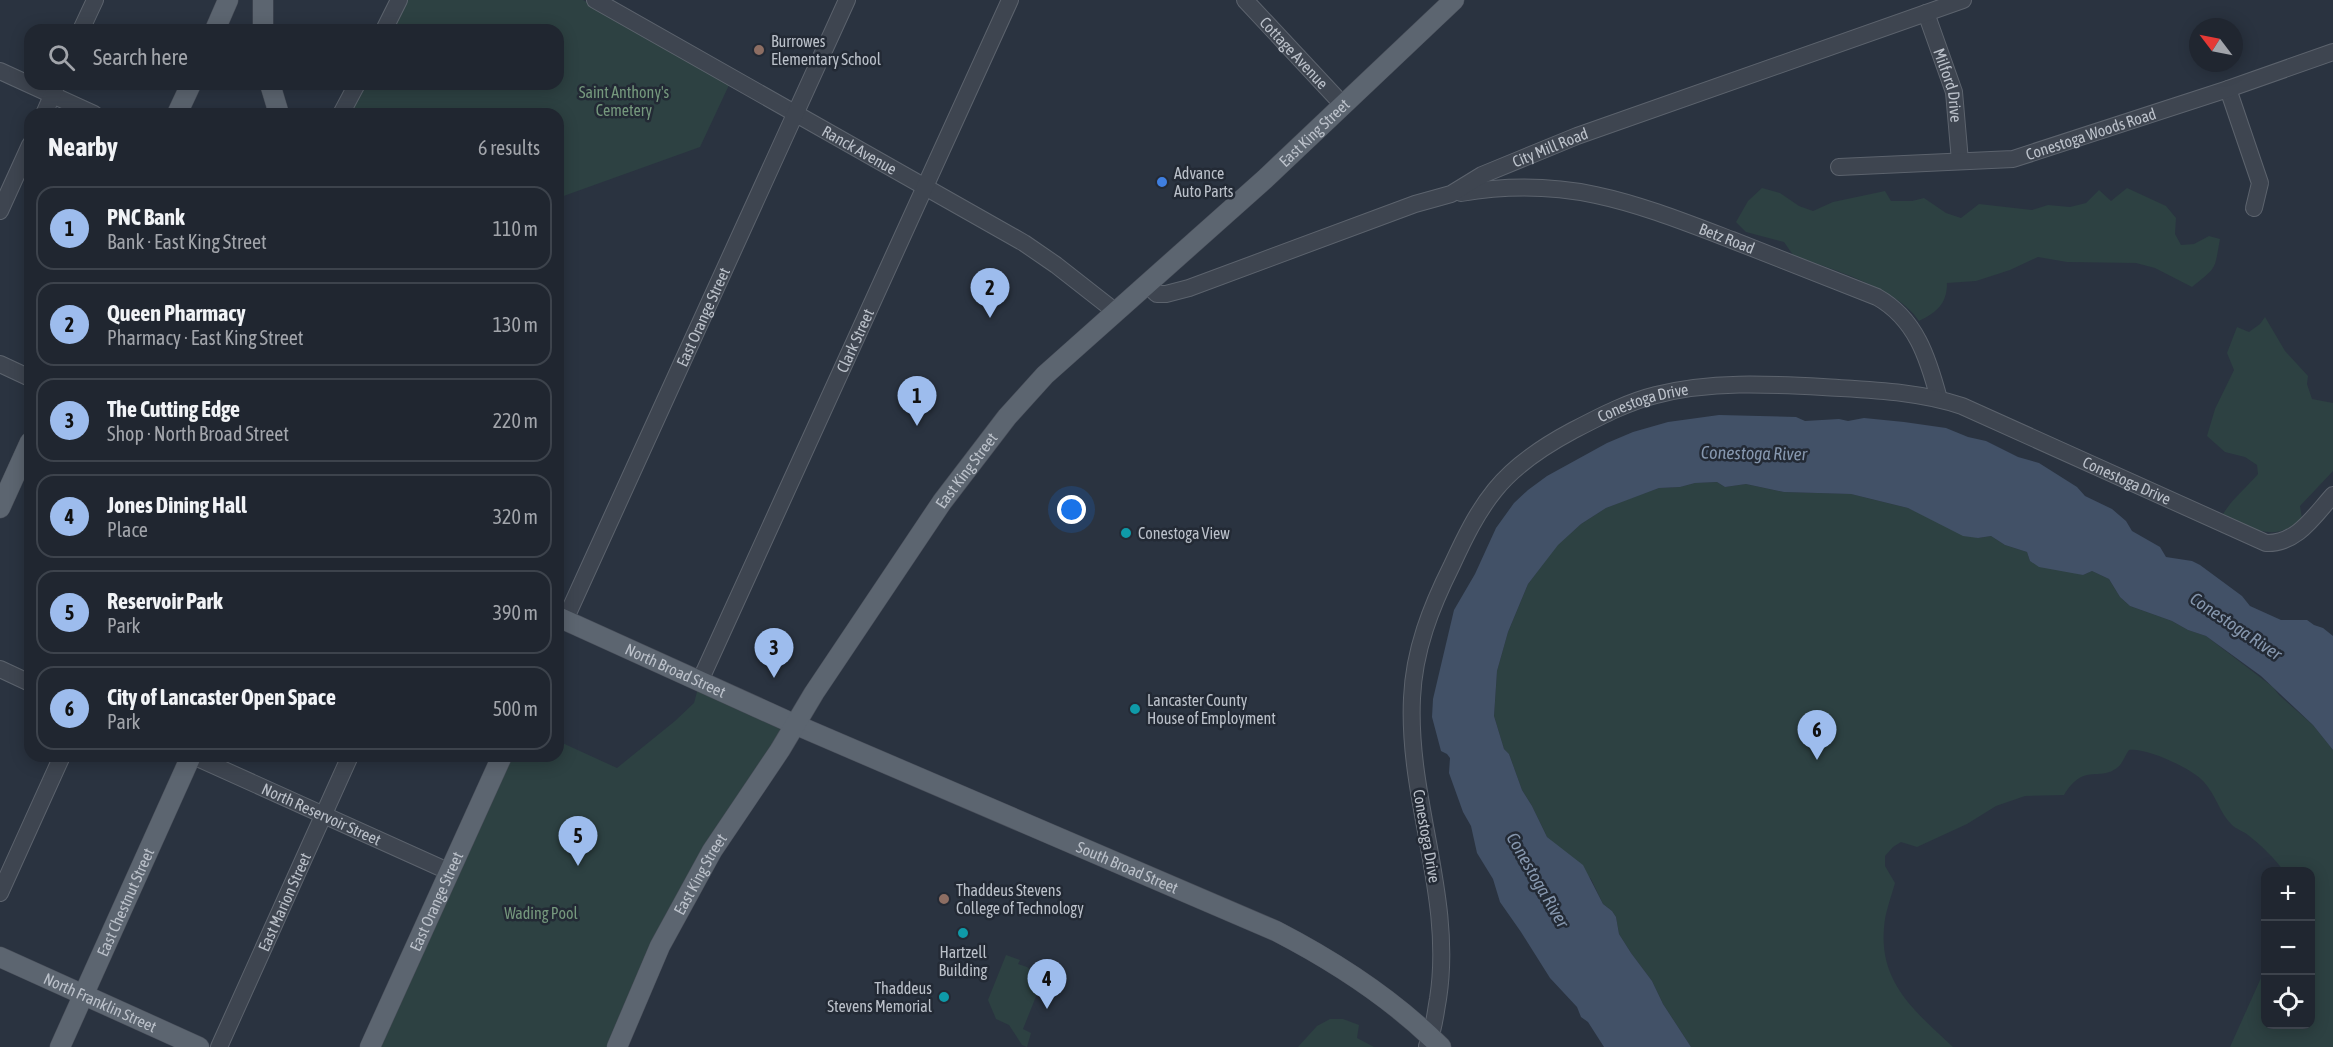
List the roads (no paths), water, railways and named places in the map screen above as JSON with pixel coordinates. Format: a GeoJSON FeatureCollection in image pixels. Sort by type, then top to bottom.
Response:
{"type":"FeatureCollection","features":[{"type":"Feature","properties":{"kind":"main road"},"geometry":{"type":"LineString","coordinates":[[218,24],[228,0]]}},
{"type":"Feature","properties":{"kind":"main road"},"geometry":{"type":"LineString","coordinates":[[263,0],[263,24]]}},
{"type":"Feature","properties":{"kind":"main road","name":"East King Street"},"geometry":{"type":"LineString","coordinates":[[617,1047],[656,955],[694,881],[733,818],[780,750],[794,724],[942,502],[977,455],[1034,386],[1265,178],[1454,0]]}},
{"type":"Feature","properties":{"kind":"main road"},"geometry":{"type":"LineString","coordinates":[[180,108],[188,90]]}},
{"type":"Feature","properties":{"kind":"main road"},"geometry":{"type":"LineString","coordinates":[[272,90],[277,108]]}},
{"type":"Feature","properties":{"kind":"main road"},"geometry":{"type":"LineString","coordinates":[[0,508],[24,455]]}},
{"type":"Feature","properties":{"kind":"main road","name":"North Broad Street"},"geometry":{"type":"LineString","coordinates":[[564,626],[700,681],[794,724]]}},
{"type":"Feature","properties":{"kind":"main road","name":"South Broad Street"},"geometry":{"type":"LineString","coordinates":[[794,724],[1276,931],[1369,986],[1433,1044]]}},
{"type":"Feature","properties":{"kind":"main road","name":"East Chestnut Street"},"geometry":{"type":"LineString","coordinates":[[60,1047],[189,762]]}},
{"type":"Feature","properties":{"kind":"main road","name":"East Orange Street"},"geometry":{"type":"LineString","coordinates":[[370,1047],[499,762]]}},
{"type":"Feature","properties":{"kind":"main road","name":"North Franklin Street"},"geometry":{"type":"LineString","coordinates":[[0,957],[199,1047]]}},
{"type":"Feature","properties":{"kind":"street"},"geometry":{"type":"LineString","coordinates":[[84,24],[95,0]]}},
{"type":"Feature","properties":{"kind":"street"},"geometry":{"type":"LineString","coordinates":[[387,24],[399,0]]}},
{"type":"Feature","properties":{"kind":"street","name":"Ranck Avenue"},"geometry":{"type":"LineString","coordinates":[[595,0],[1041,254],[1116,312]]}},
{"type":"Feature","properties":{"kind":"street","name":"East Orange Street"},"geometry":{"type":"LineString","coordinates":[[564,615],[847,0]]}},
{"type":"Feature","properties":{"kind":"street","name":"Clark Street"},"geometry":{"type":"LineString","coordinates":[[700,681],[1010,0]]}},
{"type":"Feature","properties":{"kind":"street","name":"Cottage Avenue"},"geometry":{"type":"LineString","coordinates":[[1245,0],[1343,105]]}},
{"type":"Feature","properties":{"kind":"street","name":"City Mill Road"},"geometry":{"type":"LineString","coordinates":[[1146,284],[1157,294],[1189,288],[1415,204],[1451,194],[1482,175],[1568,140],[1963,0]]}},
{"type":"Feature","properties":{"kind":"street","name":"Milford Drive"},"geometry":{"type":"LineString","coordinates":[[1926,13],[1954,92],[1960,161]]}},
{"type":"Feature","properties":{"kind":"street","name":"Conestoga Woods Road"},"geometry":{"type":"LineString","coordinates":[[1839,167],[2013,159],[2333,52]]}},
{"type":"Feature","properties":{"kind":"street"},"geometry":{"type":"LineString","coordinates":[[0,71],[24,79]]}},
{"type":"Feature","properties":{"kind":"street"},"geometry":{"type":"LineString","coordinates":[[2228,89],[2260,183],[2254,208]]}},
{"type":"Feature","properties":{"kind":"street"},"geometry":{"type":"LineString","coordinates":[[47,108],[55,90],[84,108]]}},
{"type":"Feature","properties":{"kind":"street"},"geometry":{"type":"LineString","coordinates":[[344,108],[354,90]]}},
{"type":"Feature","properties":{"kind":"street"},"geometry":{"type":"LineString","coordinates":[[0,211],[24,158]]}},
{"type":"Feature","properties":{"kind":"street","name":"Betz Road"},"geometry":{"type":"LineString","coordinates":[[1451,194],[1484,189],[1539,187],[1608,196],[1661,213],[1877,297],[1890,305],[1910,326],[1930,365],[1939,399]]}},
{"type":"Feature","properties":{"kind":"street"},"geometry":{"type":"LineString","coordinates":[[0,364],[24,375]]}},
{"type":"Feature","properties":{"kind":"street","name":"Conestoga Drive"},"geometry":{"type":"LineString","coordinates":[[1433,1044],[1442,937],[1414,763],[1411,717],[1414,671],[1429,615],[1439,590],[1477,515],[1495,491],[1524,462],[1559,438],[1631,403],[1688,388],[1768,386],[1888,391],[1939,399],[1962,406],[2266,543],[2281,542],[2294,537],[2333,495]]}},
{"type":"Feature","properties":{"kind":"street"},"geometry":{"type":"LineString","coordinates":[[0,669],[24,680]]}},
{"type":"Feature","properties":{"kind":"street"},"geometry":{"type":"LineString","coordinates":[[0,893],[59,762]]}},
{"type":"Feature","properties":{"kind":"street","name":"North Reservoir Street"},"geometry":{"type":"LineString","coordinates":[[205,762],[450,872]]}},
{"type":"Feature","properties":{"kind":"street","name":"East Marion Street"},"geometry":{"type":"LineString","coordinates":[[219,1047],[347,762]]}},
{"type":"Feature","properties":{"kind":"water","name":"Conestoga River"},"geometry":{"type":"Polygon","coordinates":[[[1719,415],[1796,417],[1805,421],[1839,419],[1848,421],[1864,418],[1946,428],[1986,441],[2018,457],[2039,463],[2077,487],[2085,496],[2112,509],[2126,521],[2132,531],[2160,547],[2166,557],[2192,561],[2200,565],[2242,596],[2250,606],[2281,620],[2307,620],[2333,636],[2333,750],[2313,725],[2261,676],[2206,636],[2130,606],[2120,597],[2109,579],[2092,571],[2083,575],[2039,567],[2030,561],[2027,552],[2005,545],[1991,536],[1978,538],[1963,536],[1908,508],[1851,494],[1784,492],[1746,484],[1725,487],[1717,482],[1659,488],[1606,508],[1581,524],[1558,545],[1528,584],[1508,632],[1497,671],[1494,716],[1504,749],[1509,754],[1522,790],[1547,837],[1583,865],[1603,904],[1616,917],[1619,934],[1652,981],[1663,1004],[1691,1047],[1604,1047],[1588,1022],[1581,1017],[1577,1007],[1550,978],[1500,902],[1493,879],[1477,853],[1471,826],[1463,812],[1449,773],[1450,758],[1441,751],[1432,717],[1433,699],[1454,610],[1475,574],[1496,528],[1514,503],[1547,476],[1607,443],[1633,432],[1668,422],[1719,415]]]}},
{"type":"Feature","properties":{"kind":"place","name":"Burrowes Elementary School"},"geometry":{"type":"Point","coordinates":[759,50]}},
{"type":"Feature","properties":{"kind":"place","name":"Advance Auto Parts"},"geometry":{"type":"Point","coordinates":[1162,182]}},
{"type":"Feature","properties":{"kind":"place","name":"Queen Pharmacy"},"geometry":{"type":"Point","coordinates":[990,318]}},
{"type":"Feature","properties":{"kind":"place","name":"PNC Bank"},"geometry":{"type":"Point","coordinates":[917,426]}},
{"type":"Feature","properties":{"kind":"place","name":"Conestoga View"},"geometry":{"type":"Point","coordinates":[1126,533]}},
{"type":"Feature","properties":{"kind":"place","name":"The Cutting Edge"},"geometry":{"type":"Point","coordinates":[774,678]}},
{"type":"Feature","properties":{"kind":"place","name":"Lancaster County House of Employment"},"geometry":{"type":"Point","coordinates":[1135,709]}},
{"type":"Feature","properties":{"kind":"place","name":"City of Lancaster Open Space"},"geometry":{"type":"Point","coordinates":[1817,760]}},
{"type":"Feature","properties":{"kind":"place","name":"Reservoir Park"},"geometry":{"type":"Point","coordinates":[578,866]}},
{"type":"Feature","properties":{"kind":"place","name":"Thaddeus Stevens College of Technology"},"geometry":{"type":"Point","coordinates":[944,899]}},
{"type":"Feature","properties":{"kind":"place","name":"Hartzell Building"},"geometry":{"type":"Point","coordinates":[963,933]}},
{"type":"Feature","properties":{"kind":"place","name":"Thaddeus Stevens Memorial"},"geometry":{"type":"Point","coordinates":[944,997]}},
{"type":"Feature","properties":{"kind":"place","name":"Jones Dining Hall"},"geometry":{"type":"Point","coordinates":[1047,1009]}},
{"type":"Feature","properties":{"kind":"park label","name":"Saint Anthony's Cemetery"},"geometry":{"type":"Point","coordinates":[624,101]}},
{"type":"Feature","properties":{"kind":"park label","name":"Wading Pool"},"geometry":{"type":"Point","coordinates":[541,913]}}]}
